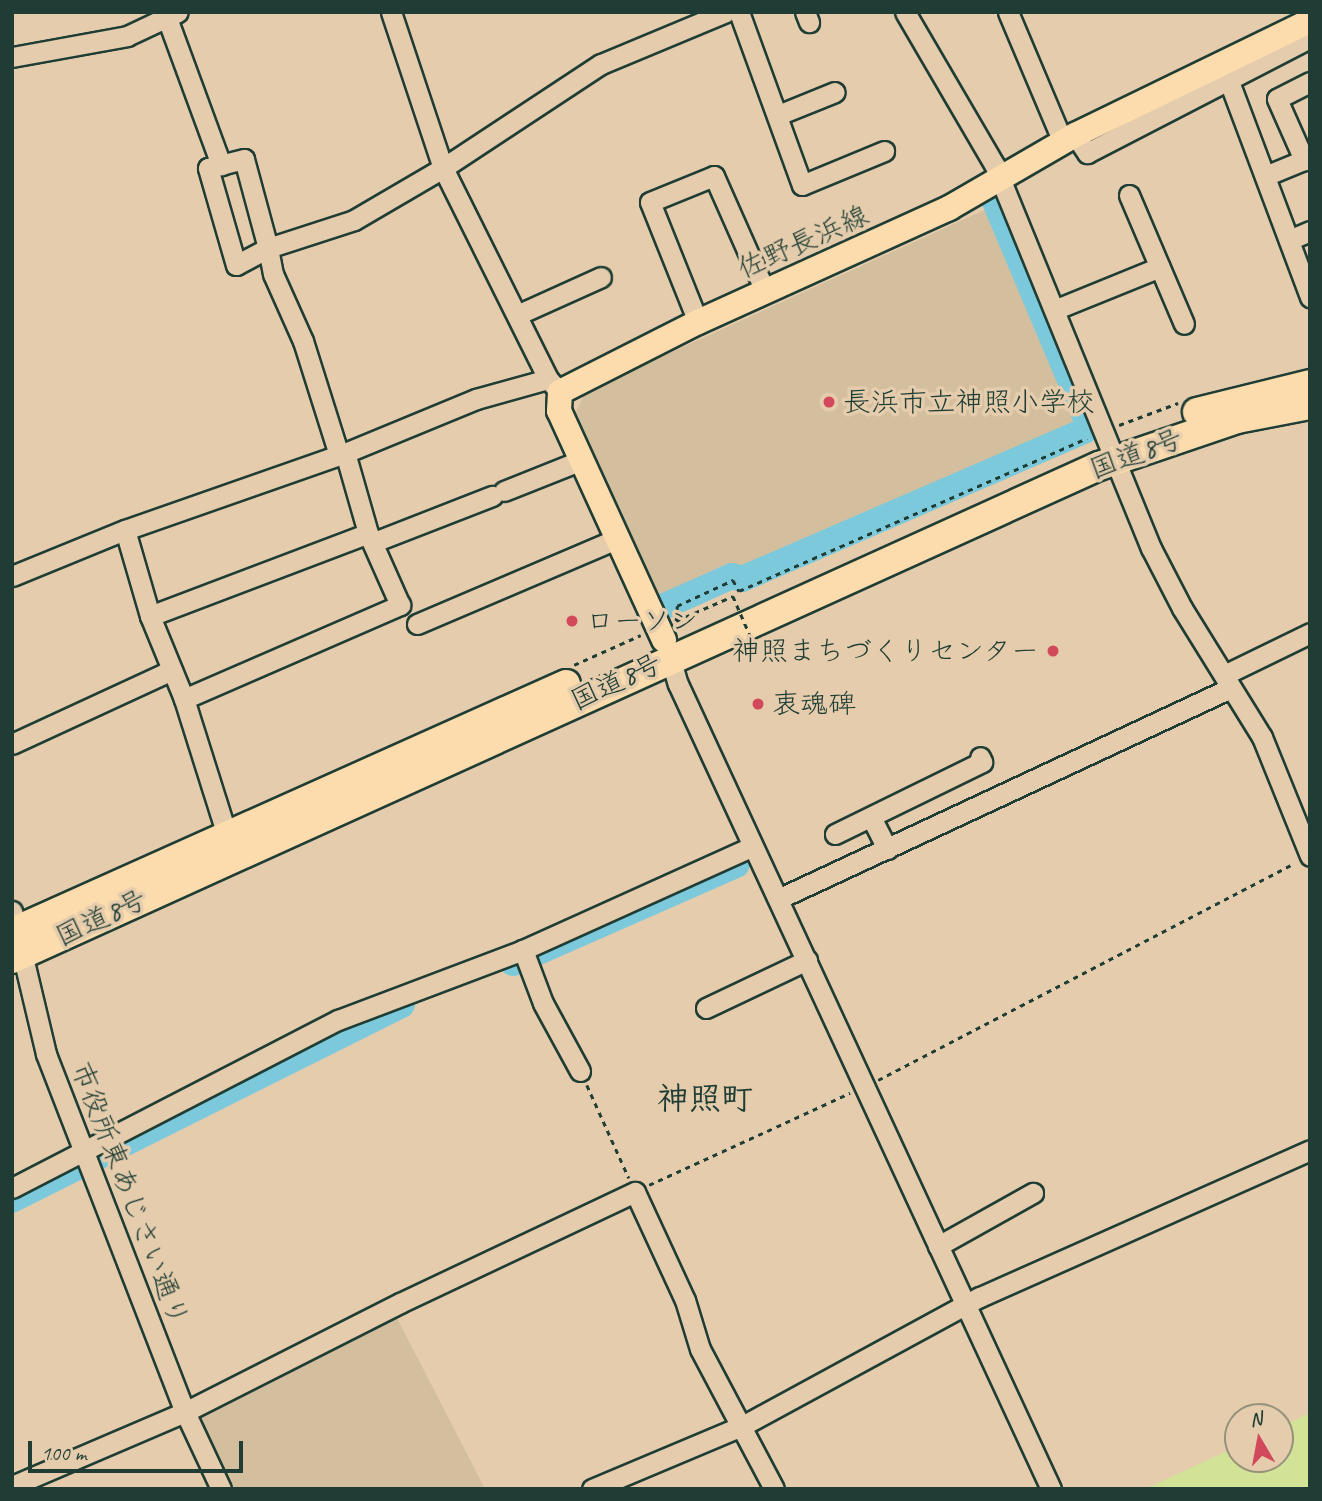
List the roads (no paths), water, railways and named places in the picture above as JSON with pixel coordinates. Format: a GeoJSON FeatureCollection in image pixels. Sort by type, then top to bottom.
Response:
{"type":"FeatureCollection","features":[{"type":"Feature","properties":{"kind":"highway","name":"国道8号"},"geometry":{"type":"LineString","coordinates":[[15,937],[227,835],[670,639],[1234,400],[1310,384]]}},
{"type":"Feature","properties":{"kind":"highway","name":"国道8号"},"geometry":{"type":"LineString","coordinates":[[1113,451],[1237,419],[1310,405]]}},
{"type":"Feature","properties":{"kind":"highway","name":"国道8号"},"geometry":{"type":"LineString","coordinates":[[15,937],[670,639]]}},
{"type":"Feature","properties":{"kind":"main road","name":"佐野長浜線"},"geometry":{"type":"LineString","coordinates":[[554,386],[698,323],[1000,181],[1075,141],[1225,70],[1310,21]]}},
{"type":"Feature","properties":{"kind":"main road"},"geometry":{"type":"LineString","coordinates":[[554,386],[559,411],[670,639]]}},
{"type":"Feature","properties":{"kind":"street"},"geometry":{"type":"LineString","coordinates":[[12,576],[125,530],[342,454],[476,399],[554,386],[443,168],[391,12]]}},
{"type":"Feature","properties":{"kind":"street"},"geometry":{"type":"LineString","coordinates":[[184,699],[400,605],[371,538],[268,248],[244,159],[208,168],[236,265],[268,248],[354,220],[443,168],[601,64],[704,16],[726,12]]}},
{"type":"Feature","properties":{"kind":"street"},"geometry":{"type":"LineString","coordinates":[[739,12],[802,186],[884,151]]}},
{"type":"Feature","properties":{"kind":"street"},"geometry":{"type":"LineString","coordinates":[[905,12],[1000,181],[1181,608],[1262,737],[1310,855]]}},
{"type":"Feature","properties":{"kind":"street"},"geometry":{"type":"LineString","coordinates":[[1008,12],[1075,141]]}},
{"type":"Feature","properties":{"kind":"street"},"geometry":{"type":"LineString","coordinates":[[12,57],[127,36],[172,15],[221,165]]}},
{"type":"Feature","properties":{"kind":"street"},"geometry":{"type":"LineString","coordinates":[[1310,38],[1225,70],[1310,297]]}},
{"type":"Feature","properties":{"kind":"street"},"geometry":{"type":"LineString","coordinates":[[1265,176],[1307,158],[1277,99],[1310,82]]}},
{"type":"Feature","properties":{"kind":"street"},"geometry":{"type":"LineString","coordinates":[[778,115],[835,92]]}},
{"type":"Feature","properties":{"kind":"street"},"geometry":{"type":"LineString","coordinates":[[698,323],[650,202],[714,176],[765,291]]}},
{"type":"Feature","properties":{"kind":"street"},"geometry":{"type":"LineString","coordinates":[[1129,195],[1184,324]]}},
{"type":"Feature","properties":{"kind":"street"},"geometry":{"type":"LineString","coordinates":[[1289,240],[1310,231]]}},
{"type":"Feature","properties":{"kind":"street"},"geometry":{"type":"LineString","coordinates":[[1054,310],[1160,267]]}},
{"type":"Feature","properties":{"kind":"street"},"geometry":{"type":"LineString","coordinates":[[517,315],[601,278]]}},
{"type":"Feature","properties":{"kind":"street"},"geometry":{"type":"LineString","coordinates":[[150,616],[498,494],[582,460]]}},
{"type":"Feature","properties":{"kind":"street"},"geometry":{"type":"LineString","coordinates":[[125,530],[150,616],[184,699],[227,835]]}},
{"type":"Feature","properties":{"kind":"street"},"geometry":{"type":"LineString","coordinates":[[417,624],[619,538]]}},
{"type":"Feature","properties":{"kind":"street"},"geometry":{"type":"LineString","coordinates":[[778,899],[887,849],[1228,682],[1310,633]]}},
{"type":"Feature","properties":{"kind":"street"},"geometry":{"type":"LineString","coordinates":[[670,639],[678,684],[1051,1489]]}},
{"type":"Feature","properties":{"kind":"street"},"geometry":{"type":"LineString","coordinates":[[12,744],[172,670]]}},
{"type":"Feature","properties":{"kind":"street"},"geometry":{"type":"LineString","coordinates":[[835,834],[982,762],[980,757]]}},
{"type":"Feature","properties":{"kind":"street"},"geometry":{"type":"LineString","coordinates":[[871,817],[887,849]]}},
{"type":"Feature","properties":{"kind":"street"},"geometry":{"type":"LineString","coordinates":[[12,1188],[85,1158],[338,1020],[523,950],[753,845]]}},
{"type":"Feature","properties":{"kind":"street","name":"市役所東あじさい通り"},"geometry":{"type":"LineString","coordinates":[[15,937],[46,1054],[185,1412],[221,1489]]}},
{"type":"Feature","properties":{"kind":"street"},"geometry":{"type":"LineString","coordinates":[[523,950],[543,1003],[580,1071]]}},
{"type":"Feature","properties":{"kind":"street"},"geometry":{"type":"LineString","coordinates":[[706,1008],[807,960]]}},
{"type":"Feature","properties":{"kind":"street"},"geometry":{"type":"LineString","coordinates":[[592,1489],[742,1426],[966,1307],[1310,1150]]}},
{"type":"Feature","properties":{"kind":"street"},"geometry":{"type":"LineString","coordinates":[[14,1486],[185,1412],[400,1303],[635,1192],[685,1300],[700,1349],[774,1489]]}},
{"type":"Feature","properties":{"kind":"street"},"geometry":{"type":"LineString","coordinates":[[938,1246],[1033,1193]]}},
{"type":"Feature","properties":{"kind":"waterway"},"geometry":{"type":"LineString","coordinates":[[667,605],[732,576],[742,579],[1084,431],[1088,423],[995,202]]}},
{"type":"Feature","properties":{"kind":"waterway"},"geometry":{"type":"LineString","coordinates":[[513,963],[736,865]]}},
{"type":"Feature","properties":{"kind":"waterway"},"geometry":{"type":"LineString","coordinates":[[12,1200],[402,1005]]}},
{"type":"Feature","properties":{"kind":"place","name":"長浜市立神照小学校"},"geometry":{"type":"Point","coordinates":[829,402]}},
{"type":"Feature","properties":{"kind":"place","name":"ローソン"},"geometry":{"type":"Point","coordinates":[572,621]}},
{"type":"Feature","properties":{"kind":"place","name":"神照まちづくりセンター"},"geometry":{"type":"Point","coordinates":[1053,651]}},
{"type":"Feature","properties":{"kind":"place","name":"衷魂碑"},"geometry":{"type":"Point","coordinates":[758,704]}},
{"type":"Feature","properties":{"kind":"district","name":"神照町"},"geometry":{"type":"Point","coordinates":[705,1099]}}]}
